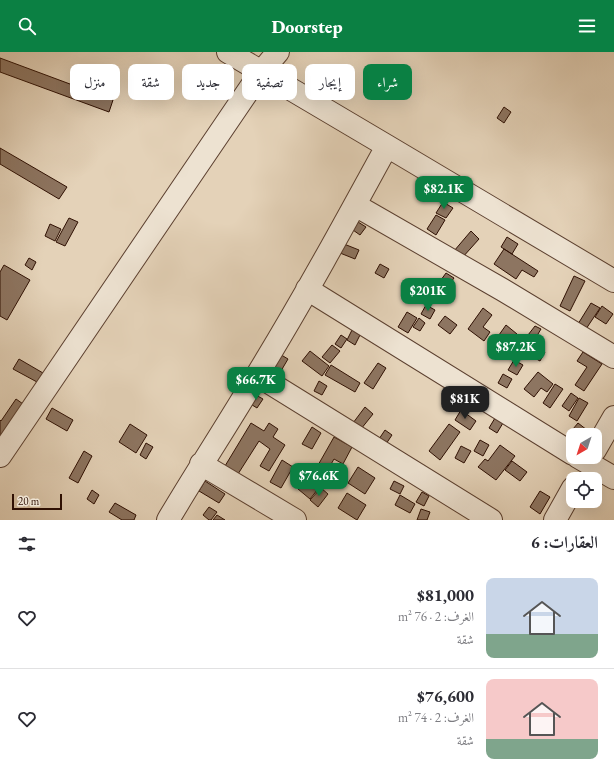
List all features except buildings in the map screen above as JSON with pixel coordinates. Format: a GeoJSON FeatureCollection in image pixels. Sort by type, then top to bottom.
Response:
{"type":"FeatureCollection","features":[{"type":"Feature","properties":{"kind":"street"},"geometry":{"type":"LineString","coordinates":[[228,52],[248,64]]}},
{"type":"Feature","properties":{"kind":"street"},"geometry":{"type":"LineString","coordinates":[[268,64],[278,52]]}},
{"type":"Feature","properties":{"kind":"street"},"geometry":{"type":"LineString","coordinates":[[297,93],[614,281]]}},
{"type":"Feature","properties":{"kind":"street"},"geometry":{"type":"LineString","coordinates":[[0,456],[242,100]]}},
{"type":"Feature","properties":{"kind":"street"},"geometry":{"type":"LineString","coordinates":[[168,520],[257,375],[355,205],[387,146]]}},
{"type":"Feature","properties":{"kind":"street"},"geometry":{"type":"LineString","coordinates":[[355,205],[503,290],[614,357]]}},
{"type":"Feature","properties":{"kind":"street"},"geometry":{"type":"LineString","coordinates":[[307,289],[566,449]]}},
{"type":"Feature","properties":{"kind":"street"},"geometry":{"type":"LineString","coordinates":[[257,375],[491,520]]}},
{"type":"Feature","properties":{"kind":"street"},"geometry":{"type":"LineString","coordinates":[[602,434],[614,417]]}},
{"type":"Feature","properties":{"kind":"street"},"geometry":{"type":"LineString","coordinates":[[201,464],[295,520]]}},
{"type":"Feature","properties":{"kind":"street"},"geometry":{"type":"LineString","coordinates":[[591,464],[614,478]]}},
{"type":"Feature","properties":{"kind":"street"},"geometry":{"type":"LineString","coordinates":[[555,520],[566,500]]}}]}
